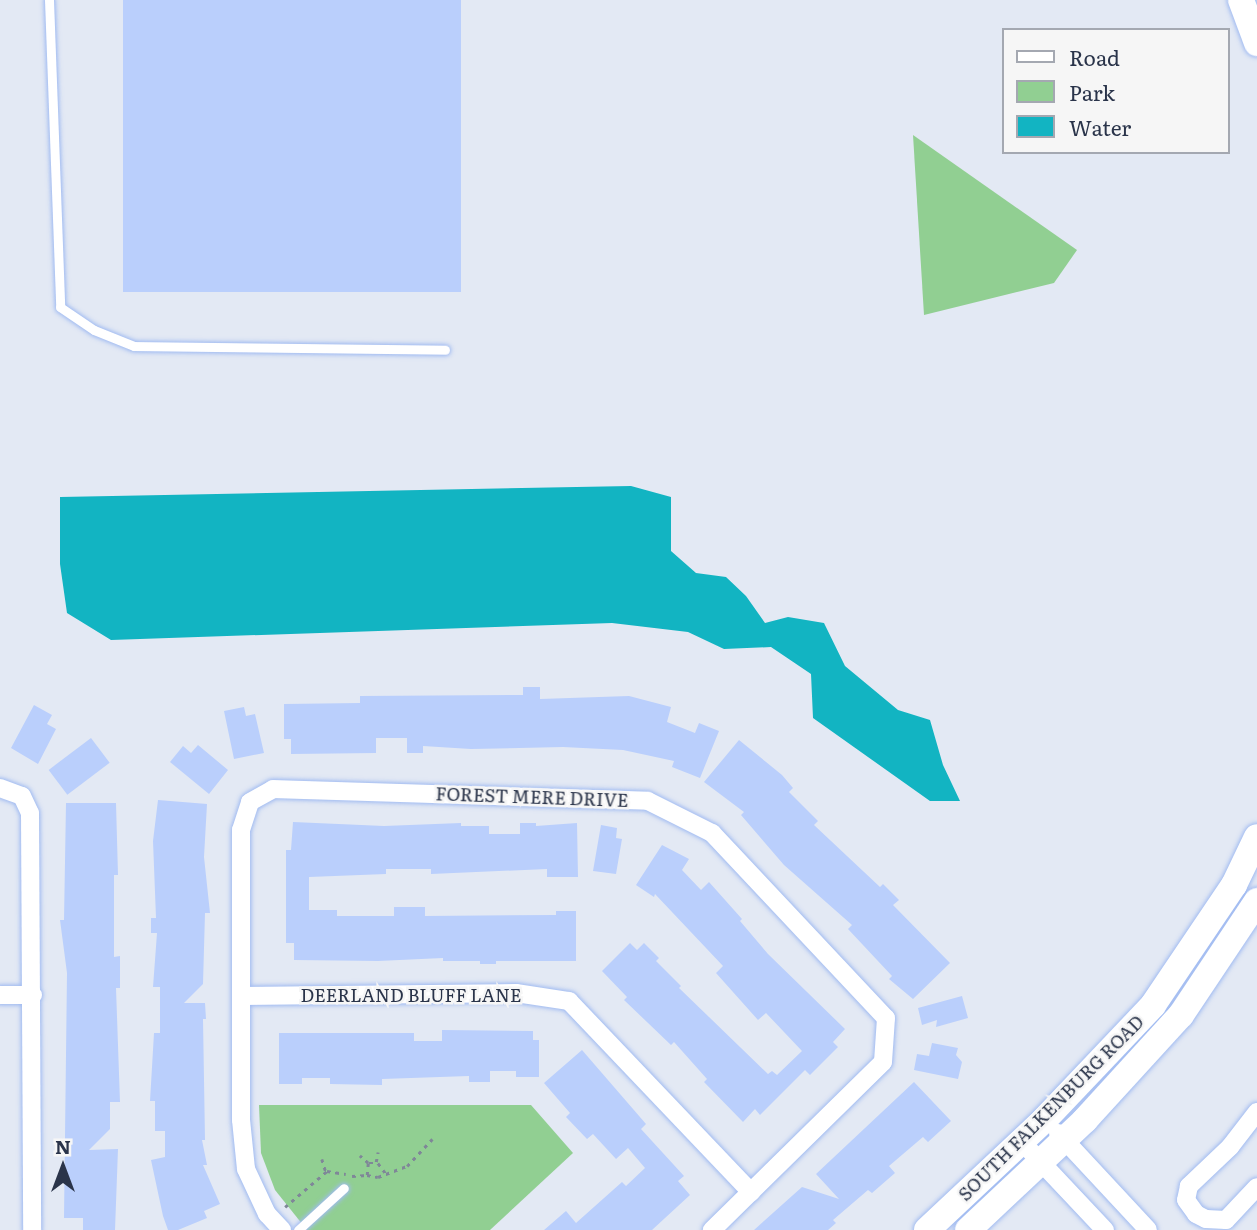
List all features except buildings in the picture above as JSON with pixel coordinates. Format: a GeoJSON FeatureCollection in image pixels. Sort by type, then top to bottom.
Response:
{"type":"FeatureCollection","features":[{"type":"Feature","properties":{"kind":"street"},"geometry":{"type":"LineString","coordinates":[[1241,0],[1257,43]]}},
{"type":"Feature","properties":{"kind":"street"},"geometry":{"type":"LineString","coordinates":[[0,788],[22,796],[30,813],[33,995],[32,1230]]}},
{"type":"Feature","properties":{"kind":"street","name":"FOREST MERE DRIVE"},"geometry":{"type":"LineString","coordinates":[[282,1230],[267,1214],[246,1169],[241,1120],[241,830],[250,802],[273,789],[648,801],[712,833],[886,1018],[883,1062],[712,1230]]}},
{"type":"Feature","properties":{"kind":"street","name":"SOUTH FALKENBURG ROAD"},"geometry":{"type":"LineString","coordinates":[[927,1230],[1022,1142],[1153,1005],[1234,885],[1257,837]]}},
{"type":"Feature","properties":{"kind":"street","name":"SOUTH FALKENBURG ROAD"},"geometry":{"type":"LineString","coordinates":[[968,1230],[1064,1140],[1181,1015],[1257,901]]}},
{"type":"Feature","properties":{"kind":"street","name":"DEERLAND BLUFF LANE"},"geometry":{"type":"LineString","coordinates":[[241,996],[516,993],[569,1001],[751,1192]]}},
{"type":"Feature","properties":{"kind":"street"},"geometry":{"type":"LineString","coordinates":[[0,995],[33,995]]}},
{"type":"Feature","properties":{"kind":"street"},"geometry":{"type":"LineString","coordinates":[[1257,1112],[1230,1147],[1189,1186],[1186,1200],[1196,1214],[1206,1219],[1226,1220],[1257,1187]]}},
{"type":"Feature","properties":{"kind":"street"},"geometry":{"type":"LineString","coordinates":[[1045,1119],[1148,1230]]}},
{"type":"Feature","properties":{"kind":"street"},"geometry":{"type":"LineString","coordinates":[[1022,1142],[1105,1230]]}},
{"type":"Feature","properties":{"kind":"lane"},"geometry":{"type":"LineString","coordinates":[[49,0],[60,307],[94,330],[134,346],[446,349]]}},
{"type":"Feature","properties":{"kind":"lane"},"geometry":{"type":"LineString","coordinates":[[299,1230],[344,1188]]}},
{"type":"Feature","properties":{"kind":"path"},"geometry":{"type":"LineString","coordinates":[[326,1172],[355,1177],[367,1175],[371,1178],[387,1175],[407,1166],[432,1139]]}},
{"type":"Feature","properties":{"kind":"path"},"geometry":{"type":"LineString","coordinates":[[376,1162],[378,1152]]}},
{"type":"Feature","properties":{"kind":"path"},"geometry":{"type":"LineString","coordinates":[[360,1156],[368,1163],[376,1162]]}},
{"type":"Feature","properties":{"kind":"path"},"geometry":{"type":"LineString","coordinates":[[322,1159],[326,1172]]}},
{"type":"Feature","properties":{"kind":"path"},"geometry":{"type":"LineString","coordinates":[[376,1162],[387,1175]]}},
{"type":"Feature","properties":{"kind":"path"},"geometry":{"type":"LineString","coordinates":[[367,1175],[368,1163]]}},
{"type":"Feature","properties":{"kind":"path"},"geometry":{"type":"LineString","coordinates":[[285,1207],[326,1172]]}},
{"type":"Feature","properties":{"kind":"green space"},"geometry":{"type":"Polygon","coordinates":[[[913,135],[1077,250],[1054,283],[924,315],[913,135]]]}},
{"type":"Feature","properties":{"kind":"green space"},"geometry":{"type":"Polygon","coordinates":[[[259,1105],[531,1105],[573,1153],[490,1230],[307,1230],[275,1190],[261,1153],[259,1105]]]}},
{"type":"Feature","properties":{"kind":"water"},"geometry":{"type":"Polygon","coordinates":[[[631,486],[671,497],[671,551],[696,573],[726,577],[746,596],[765,623],[788,617],[824,623],[845,666],[898,710],[930,720],[943,765],[960,801],[930,801],[813,718],[811,674],[771,647],[724,649],[688,632],[612,623],[111,640],[67,613],[60,564],[60,497],[631,486]]]}}]}
